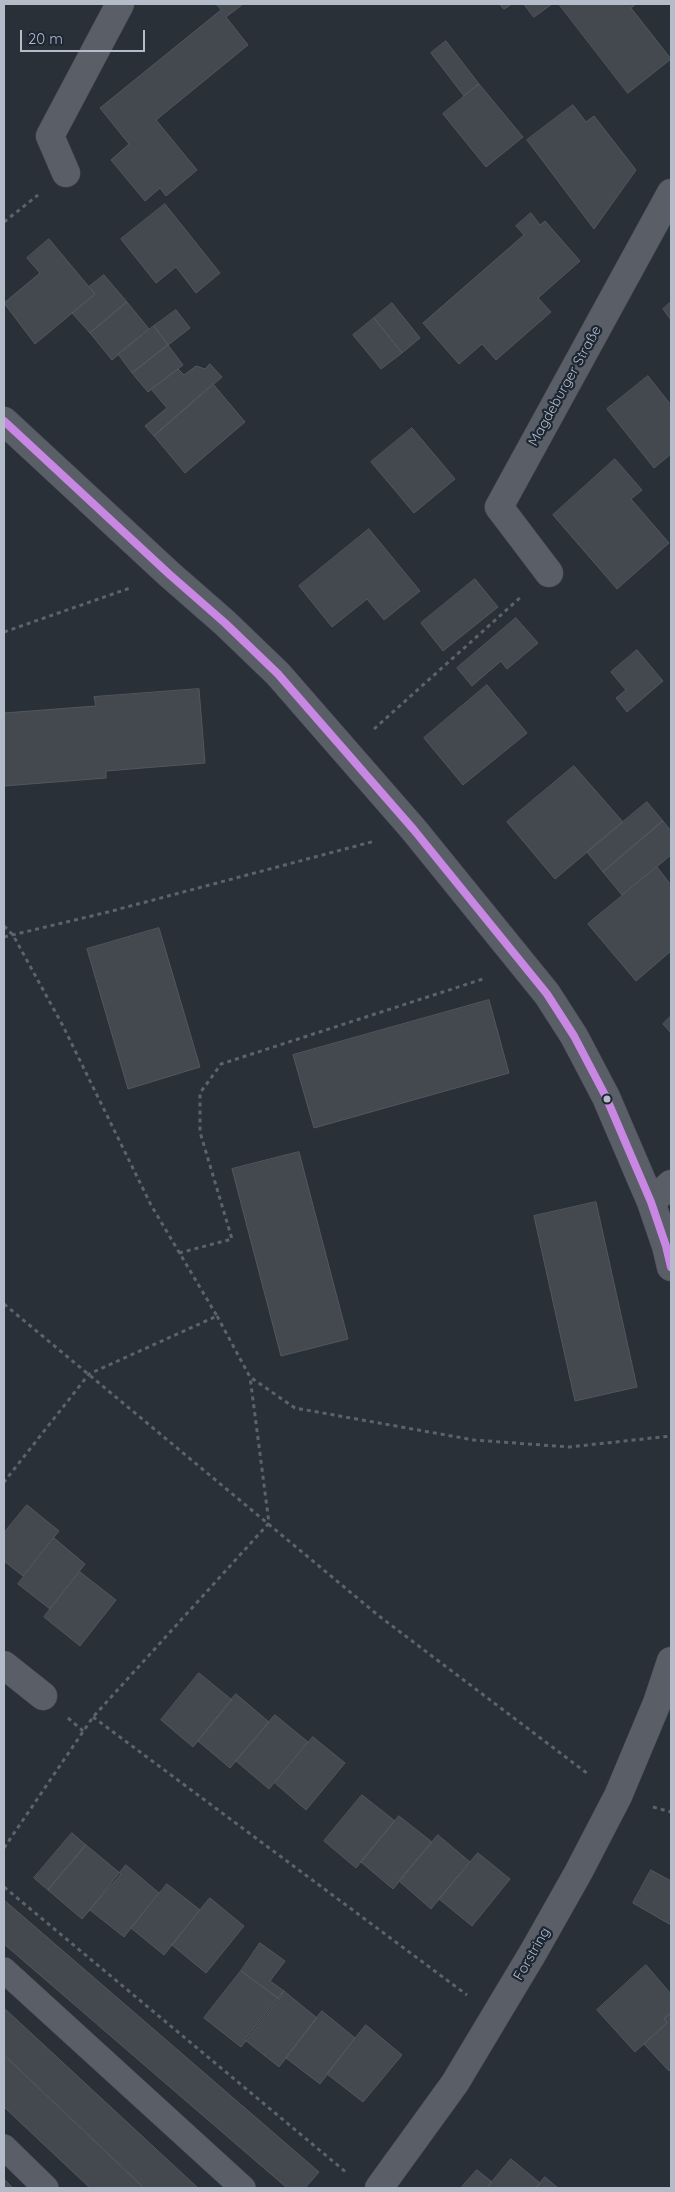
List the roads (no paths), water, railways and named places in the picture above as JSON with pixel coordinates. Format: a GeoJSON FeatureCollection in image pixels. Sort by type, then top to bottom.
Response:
{"type":"FeatureCollection","features":[{"type":"Feature","properties":{"kind":"street"},"geometry":{"type":"LineString","coordinates":[[66,173],[50,136],[120,4]]}},
{"type":"Feature","properties":{"kind":"street","name":"Magdeburger Straße"},"geometry":{"type":"LineString","coordinates":[[549,573],[499,508],[671,193]]}},
{"type":"Feature","properties":{"kind":"street"},"geometry":{"type":"LineString","coordinates":[[4,420],[278,674],[414,830],[547,994],[574,1036],[606,1097],[651,1202],[671,1267]]}},
{"type":"Feature","properties":{"kind":"street"},"geometry":{"type":"LineString","coordinates":[[651,1202],[671,1184]]}},
{"type":"Feature","properties":{"kind":"street","name":"Forstring"},"geometry":{"type":"LineString","coordinates":[[379,2188],[455,2082],[496,2016],[573,1882],[618,1796],[657,1703],[671,1661]]}},
{"type":"Feature","properties":{"kind":"street"},"geometry":{"type":"LineString","coordinates":[[4,1665],[43,1696]]}},
{"type":"Feature","properties":{"kind":"lane"},"geometry":{"type":"LineString","coordinates":[[4,1970],[243,2188]]}},
{"type":"Feature","properties":{"kind":"lane"},"geometry":{"type":"LineString","coordinates":[[4,2147],[46,2188]]}}]}
